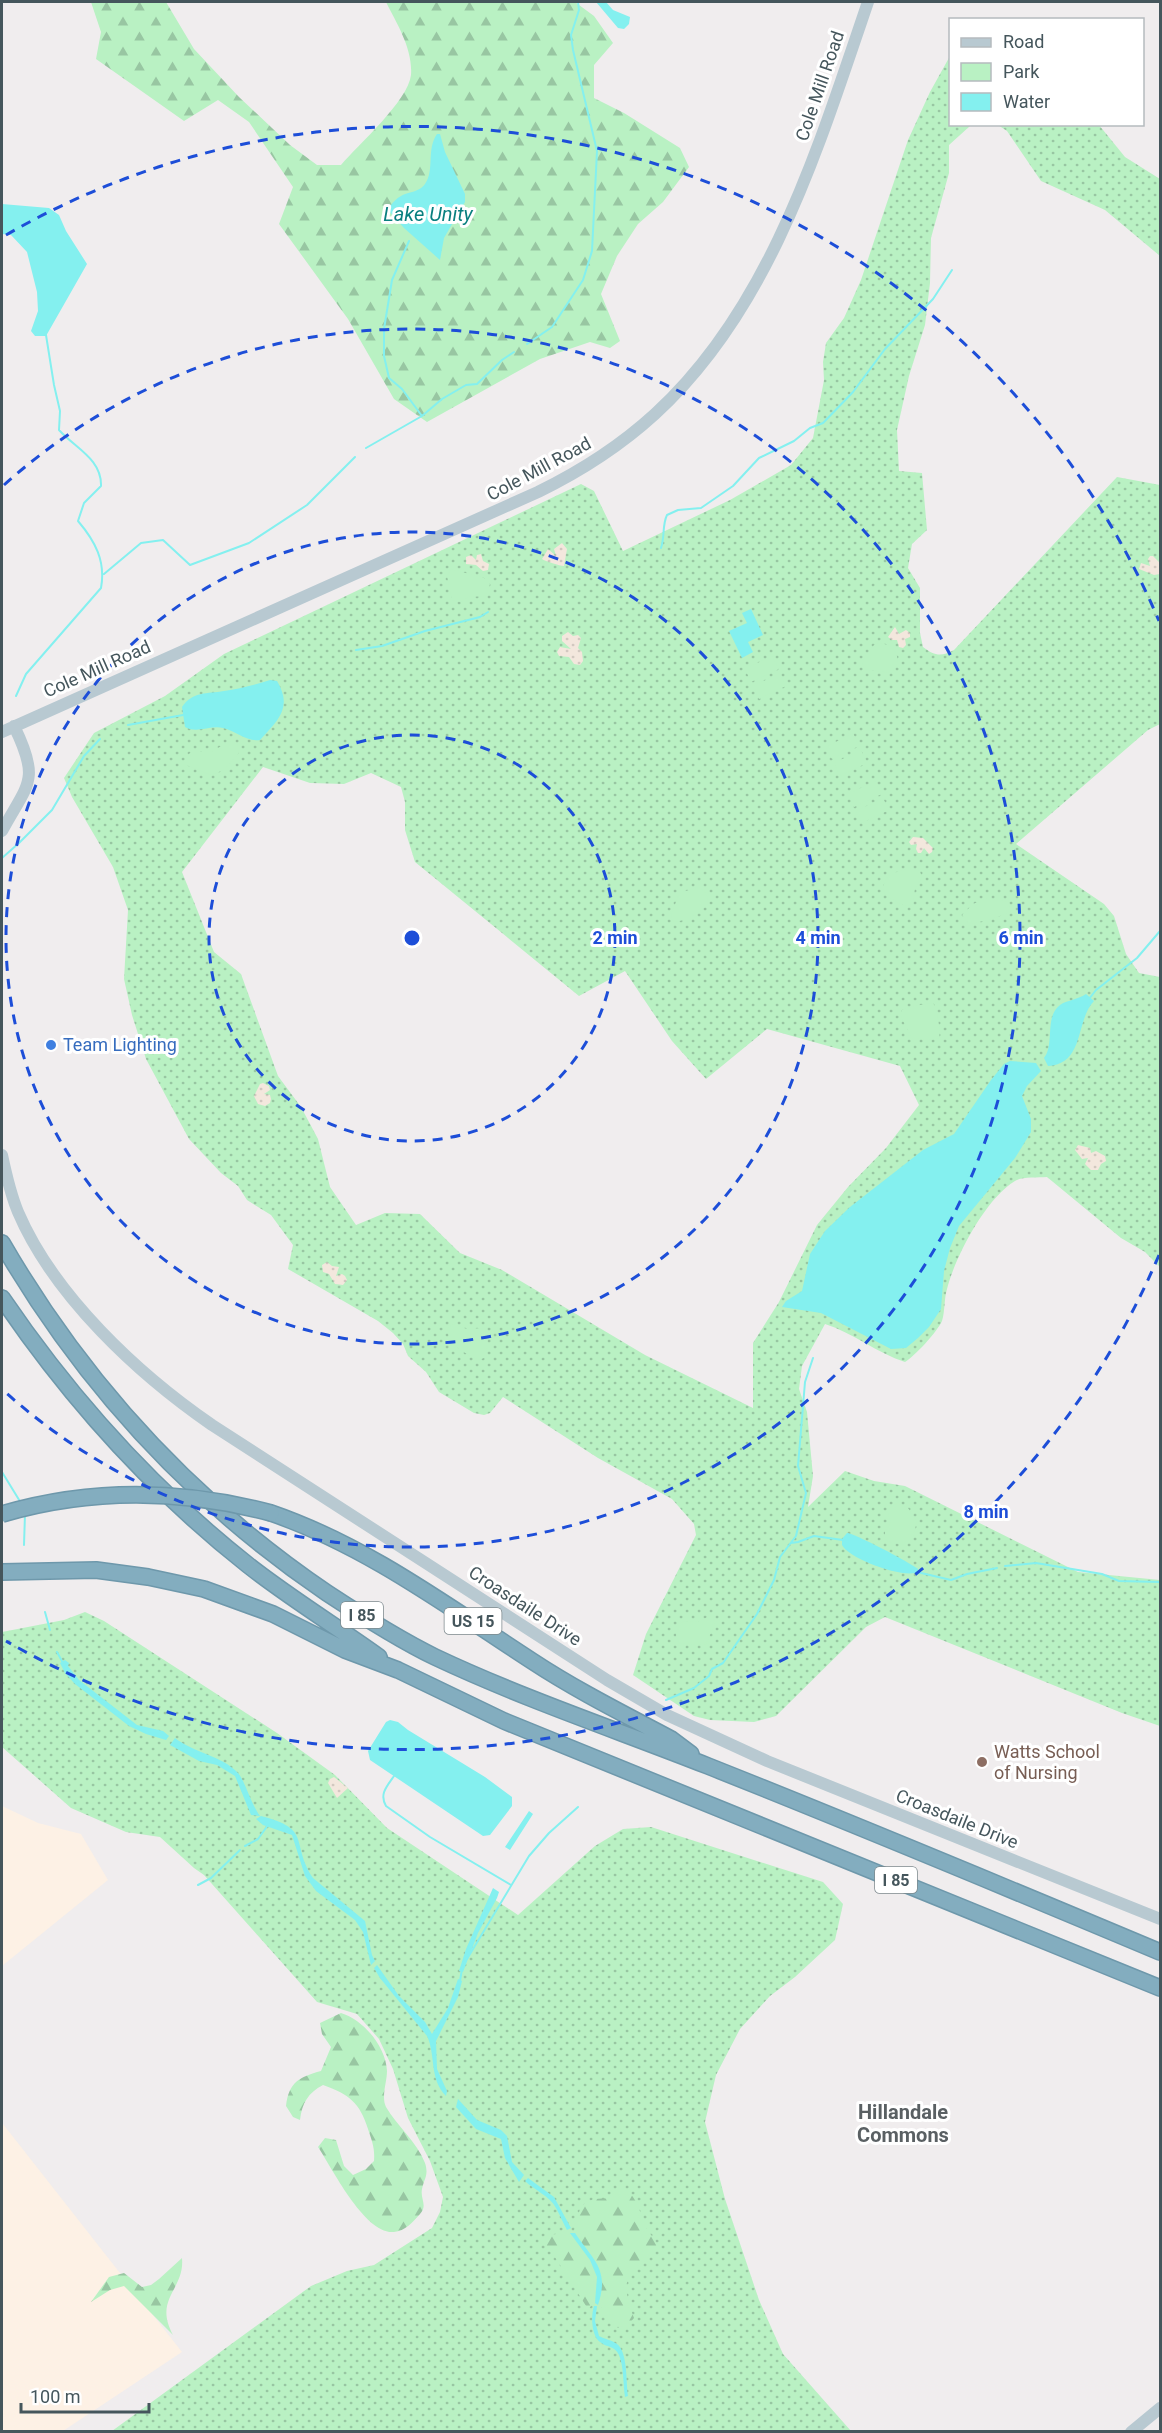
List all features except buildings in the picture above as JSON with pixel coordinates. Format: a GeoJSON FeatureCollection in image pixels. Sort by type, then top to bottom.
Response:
{"type":"FeatureCollection","features":[{"type":"Feature","properties":{"kind":"highway","name":"I 85"},"geometry":{"type":"LineString","coordinates":[[2,1243],[62,1336],[134,1425],[189,1482],[276,1557],[342,1603],[434,1657],[509,1690],[706,1766],[1161,1952]]}},
{"type":"Feature","properties":{"kind":"highway","name":"I 85"},"geometry":{"type":"LineString","coordinates":[[2,1298],[46,1361],[86,1408],[187,1512],[248,1565],[398,1670],[504,1721],[1161,1988]]}},
{"type":"Feature","properties":{"kind":"highway","name":"US 15"},"geometry":{"type":"LineString","coordinates":[[2,1514],[50,1502],[85,1497],[150,1494],[204,1498],[271,1513],[331,1537],[385,1565],[462,1613],[533,1662],[671,1739],[706,1766]]}},
{"type":"Feature","properties":{"kind":"highway"},"geometry":{"type":"LineString","coordinates":[[2,1572],[96,1570],[186,1585],[252,1605],[345,1650],[398,1670]]}},
{"type":"Feature","properties":{"kind":"highway"},"geometry":{"type":"LineString","coordinates":[[1142,1980],[1161,1995]]}},
{"type":"Feature","properties":{"kind":"street","name":"Cole Mill Road"},"geometry":{"type":"LineString","coordinates":[[2,732],[538,492],[590,464],[638,429],[675,394],[702,363],[732,321],[762,271],[792,213],[810,168],[868,2]]}},
{"type":"Feature","properties":{"kind":"street"},"geometry":{"type":"LineString","coordinates":[[2,831],[25,793],[30,776],[27,754],[14,726]]}},
{"type":"Feature","properties":{"kind":"street","name":"Croasdaile Drive"},"geometry":{"type":"LineString","coordinates":[[2,1155],[13,1199],[24,1225],[49,1265],[74,1298],[114,1344],[145,1374],[212,1425],[598,1674],[667,1715],[767,1761],[1161,1919]]}},
{"type":"Feature","properties":{"kind":"street"},"geometry":{"type":"LineString","coordinates":[[1131,2432],[1161,2408]]}},
{"type":"Feature","properties":{"kind":"shaded area"},"geometry":{"type":"Polygon","coordinates":[[[2,1806],[38,1823],[81,1834],[108,1880],[2,1966],[2,1806]]]}},
{"type":"Feature","properties":{"kind":"shaded area"},"geometry":{"type":"Polygon","coordinates":[[[3,2124],[182,2352],[63,2431],[2,2431],[3,2124]]]}},
{"type":"Feature","properties":{"kind":"green space"},"geometry":{"type":"Polygon","coordinates":[[[91,2],[166,2],[194,49],[239,97],[290,145],[317,165],[341,165],[382,122],[401,97],[411,75],[407,46],[386,2],[575,2],[594,16],[613,43],[594,65],[594,98],[624,113],[680,148],[689,167],[663,202],[638,224],[617,256],[601,294],[620,341],[610,348],[590,342],[540,359],[427,422],[394,399],[348,319],[279,224],[293,187],[249,122],[218,100],[184,121],[96,59],[101,32],[91,2]]]}},
{"type":"Feature","properties":{"kind":"green space"},"geometry":{"type":"Polygon","coordinates":[[[949,58],[949,126],[970,126],[949,145],[949,173],[931,238],[930,283],[925,325],[909,376],[897,430],[899,471],[922,473],[927,530],[912,544],[908,568],[920,588],[920,633],[923,647],[938,654],[954,650],[1117,477],[1160,485],[1160,724],[1148,730],[1016,844],[1104,904],[1114,916],[1126,954],[1139,973],[1160,977],[1160,1267],[1145,1252],[1121,1238],[1047,1177],[1015,1181],[993,1201],[973,1229],[951,1276],[942,1321],[931,1337],[909,1359],[905,1362],[895,1358],[825,1324],[802,1366],[799,1389],[807,1412],[813,1476],[808,1507],[845,1471],[874,1481],[905,1486],[1078,1572],[1160,1580],[1160,1726],[1122,1713],[885,1617],[866,1627],[776,1716],[754,1722],[710,1720],[694,1716],[633,1675],[646,1634],[696,1535],[694,1524],[672,1499],[598,1458],[503,1397],[490,1413],[484,1415],[474,1413],[439,1392],[426,1372],[408,1356],[403,1344],[393,1333],[378,1321],[288,1269],[293,1245],[271,1215],[247,1200],[238,1186],[221,1173],[189,1139],[146,1059],[132,1015],[124,979],[128,910],[113,867],[72,797],[64,778],[94,733],[165,696],[224,654],[581,484],[594,491],[623,551],[730,500],[791,465],[813,438],[824,380],[823,362],[826,343],[844,318],[861,280],[908,140],[949,58]],[[263,767],[182,872],[214,952],[241,974],[278,1076],[301,1107],[318,1139],[330,1187],[356,1225],[385,1213],[420,1214],[460,1253],[502,1270],[645,1355],[753,1408],[753,1343],[779,1302],[817,1225],[848,1187],[886,1148],[919,1105],[900,1066],[767,1029],[706,1079],[672,1041],[625,971],[579,996],[415,862],[405,830],[405,802],[401,787],[371,773],[344,784],[310,783],[263,767]]]}},
{"type":"Feature","properties":{"kind":"green space"},"geometry":{"type":"Polygon","coordinates":[[[1000,126],[1100,126],[1125,157],[1160,179],[1160,256],[1105,210],[1041,181],[1007,131],[1000,126]]]}},
{"type":"Feature","properties":{"kind":"green space"},"geometry":{"type":"Polygon","coordinates":[[[451,569],[484,578],[490,584],[486,596],[469,597],[461,602],[452,600],[447,576],[451,569]]]}},
{"type":"Feature","properties":{"kind":"green space"},"geometry":{"type":"Polygon","coordinates":[[[879,643],[890,646],[896,654],[897,663],[891,673],[863,669],[862,661],[874,645],[879,643]]]}},
{"type":"Feature","properties":{"kind":"green space"},"geometry":{"type":"Polygon","coordinates":[[[772,656],[779,669],[751,682],[745,669],[772,656]]]}},
{"type":"Feature","properties":{"kind":"green space"},"geometry":{"type":"Polygon","coordinates":[[[780,673],[786,686],[759,699],[753,686],[780,673]]]}},
{"type":"Feature","properties":{"kind":"green space"},"geometry":{"type":"Polygon","coordinates":[[[853,733],[859,746],[832,759],[826,747],[853,733]]]}},
{"type":"Feature","properties":{"kind":"green space"},"geometry":{"type":"Polygon","coordinates":[[[230,741],[237,744],[239,753],[224,770],[211,775],[186,765],[186,757],[191,752],[211,752],[230,741]]]}},
{"type":"Feature","properties":{"kind":"green space"},"geometry":{"type":"Polygon","coordinates":[[[861,750],[867,763],[840,776],[834,763],[861,750]]]}},
{"type":"Feature","properties":{"kind":"green space"},"geometry":{"type":"Polygon","coordinates":[[[875,781],[882,794],[854,807],[848,794],[875,781]]]}},
{"type":"Feature","properties":{"kind":"green space"},"geometry":{"type":"Polygon","coordinates":[[[883,798],[889,810],[862,823],[856,811],[883,798]]]}},
{"type":"Feature","properties":{"kind":"green space"},"geometry":{"type":"Polygon","coordinates":[[[912,868],[920,871],[922,878],[915,888],[913,904],[905,906],[888,897],[884,891],[884,884],[887,877],[895,872],[912,868]]]}},
{"type":"Feature","properties":{"kind":"green space"},"geometry":{"type":"Polygon","coordinates":[[[699,887],[706,894],[707,905],[687,919],[673,921],[671,916],[679,893],[699,887]]]}},
{"type":"Feature","properties":{"kind":"green space"},"geometry":{"type":"Polygon","coordinates":[[[987,898],[1009,902],[1011,912],[969,924],[962,915],[973,904],[987,898]]]}},
{"type":"Feature","properties":{"kind":"green space"},"geometry":{"type":"Polygon","coordinates":[[[933,1003],[938,1020],[939,1038],[930,1040],[912,1038],[901,1017],[902,1010],[933,1003]]]}},
{"type":"Feature","properties":{"kind":"green space"},"geometry":{"type":"Polygon","coordinates":[[[453,1324],[467,1329],[484,1328],[488,1334],[486,1357],[479,1360],[463,1352],[454,1344],[448,1334],[448,1328],[453,1324]]]}},
{"type":"Feature","properties":{"kind":"green space"},"geometry":{"type":"Polygon","coordinates":[[[897,1503],[908,1508],[917,1522],[912,1539],[898,1544],[885,1539],[885,1531],[891,1521],[888,1515],[889,1509],[897,1503]]]}},
{"type":"Feature","properties":{"kind":"green space"},"geometry":{"type":"Polygon","coordinates":[[[85,1612],[104,1621],[277,1733],[335,1775],[387,1828],[518,1915],[595,1846],[623,1829],[651,1827],[823,1882],[843,1904],[835,1940],[795,1977],[770,1996],[740,2029],[716,2075],[705,2122],[725,2199],[759,2300],[783,2354],[851,2431],[112,2431],[311,2286],[347,2271],[374,2265],[432,2228],[440,2212],[443,2197],[430,2161],[408,2118],[393,2069],[379,2039],[357,2014],[317,2002],[204,1875],[160,1837],[126,1832],[71,1808],[2,1747],[2,1632],[64,1620],[85,1612]]]}},
{"type":"Feature","properties":{"kind":"green space"},"geometry":{"type":"Polygon","coordinates":[[[710,1616],[715,1623],[706,1644],[679,1643],[676,1635],[680,1623],[697,1622],[710,1616]]]}},
{"type":"Feature","properties":{"kind":"green space"},"geometry":{"type":"Polygon","coordinates":[[[341,2013],[358,2022],[378,2044],[386,2062],[384,2094],[386,2107],[417,2148],[425,2163],[422,2211],[402,2230],[394,2232],[383,2230],[372,2223],[350,2198],[318,2147],[325,2138],[336,2140],[344,2166],[353,2175],[366,2169],[374,2161],[372,2141],[365,2120],[357,2106],[347,2096],[323,2085],[313,2091],[307,2099],[302,2108],[300,2120],[293,2117],[286,2106],[287,2098],[296,2082],[321,2071],[331,2047],[322,2034],[320,2023],[341,2013]]]}},
{"type":"Feature","properties":{"kind":"green space"},"geometry":{"type":"Polygon","coordinates":[[[623,2188],[635,2201],[657,2246],[630,2276],[627,2291],[634,2318],[628,2325],[618,2328],[609,2322],[601,2307],[593,2304],[588,2309],[542,2240],[544,2236],[574,2231],[580,2209],[585,2203],[594,2199],[612,2198],[623,2188]]]}},
{"type":"Feature","properties":{"kind":"green space"},"geometry":{"type":"Polygon","coordinates":[[[182,2258],[182,2269],[166,2312],[173,2335],[124,2286],[110,2290],[91,2302],[109,2277],[124,2273],[142,2287],[151,2285],[182,2258]]]}},
{"type":"Feature","properties":{"kind":"sand"},"geometry":{"type":"Polygon","coordinates":[[[562,543],[567,549],[564,566],[542,559],[548,549],[556,556],[554,549],[562,543]]]}},
{"type":"Feature","properties":{"kind":"sand"},"geometry":{"type":"Polygon","coordinates":[[[481,554],[483,561],[489,564],[488,570],[483,571],[476,565],[466,564],[466,557],[471,555],[476,560],[477,555],[481,554]]]}},
{"type":"Feature","properties":{"kind":"sand"},"geometry":{"type":"Polygon","coordinates":[[[1150,556],[1160,563],[1160,574],[1154,575],[1139,569],[1141,563],[1150,566],[1148,559],[1150,556]]]}},
{"type":"Feature","properties":{"kind":"sand"},"geometry":{"type":"Polygon","coordinates":[[[895,627],[899,634],[906,630],[910,633],[910,637],[905,639],[906,645],[903,648],[899,647],[897,640],[888,637],[895,627]]]}},
{"type":"Feature","properties":{"kind":"sand"},"geometry":{"type":"Polygon","coordinates":[[[568,632],[581,638],[578,648],[582,652],[583,661],[580,665],[574,664],[569,657],[559,656],[557,652],[560,647],[571,649],[562,641],[562,636],[568,632]]]}},
{"type":"Feature","properties":{"kind":"sand"},"geometry":{"type":"Polygon","coordinates":[[[913,837],[923,838],[933,848],[932,852],[929,854],[924,848],[921,853],[918,853],[917,844],[911,845],[909,842],[913,837]]]}},
{"type":"Feature","properties":{"kind":"sand"},"geometry":{"type":"Polygon","coordinates":[[[260,1084],[269,1086],[270,1090],[264,1094],[270,1095],[271,1099],[270,1103],[265,1106],[258,1104],[254,1096],[260,1084]]]}},
{"type":"Feature","properties":{"kind":"sand"},"geometry":{"type":"Polygon","coordinates":[[[1078,1145],[1090,1148],[1091,1153],[1096,1151],[1105,1156],[1106,1161],[1098,1170],[1091,1170],[1085,1164],[1088,1158],[1082,1159],[1075,1150],[1078,1145]]]}},
{"type":"Feature","properties":{"kind":"sand"},"geometry":{"type":"Polygon","coordinates":[[[327,1262],[339,1267],[336,1276],[342,1274],[347,1280],[343,1285],[335,1284],[329,1274],[323,1272],[322,1265],[327,1262]]]}},
{"type":"Feature","properties":{"kind":"sand"},"geometry":{"type":"Polygon","coordinates":[[[334,1777],[348,1788],[337,1798],[328,1783],[334,1777]]]}},
{"type":"Feature","properties":{"kind":"water"},"geometry":{"type":"Polygon","coordinates":[[[596,2],[606,2],[613,10],[630,17],[629,24],[624,29],[618,28],[596,2]]]}},
{"type":"Feature","properties":{"kind":"water","name":"Lake Unity"},"geometry":{"type":"Polygon","coordinates":[[[437,134],[440,134],[445,152],[465,194],[465,202],[444,238],[440,260],[404,228],[388,210],[398,198],[425,184],[430,173],[432,147],[437,134]]]}},
{"type":"Feature","properties":{"kind":"water"},"geometry":{"type":"Polygon","coordinates":[[[2,204],[49,208],[59,215],[66,231],[87,264],[46,336],[35,336],[31,331],[38,311],[37,292],[27,252],[11,235],[2,234],[2,204]]]}},
{"type":"Feature","properties":{"kind":"water"},"geometry":{"type":"Polygon","coordinates":[[[751,609],[763,635],[748,642],[753,652],[742,658],[729,631],[747,623],[742,613],[751,609]]]}},
{"type":"Feature","properties":{"kind":"water"},"geometry":{"type":"Polygon","coordinates":[[[270,680],[277,681],[282,690],[283,706],[278,720],[260,740],[251,739],[223,728],[194,730],[185,727],[182,707],[191,698],[270,680]]]}},
{"type":"Feature","properties":{"kind":"water"},"geometry":{"type":"Polygon","coordinates":[[[1086,994],[1094,1001],[1088,1009],[1074,1050],[1060,1063],[1048,1066],[1044,1058],[1049,1046],[1052,1017],[1055,1010],[1063,1003],[1086,994]]]}},
{"type":"Feature","properties":{"kind":"water"},"geometry":{"type":"Polygon","coordinates":[[[1010,1061],[1036,1063],[1041,1071],[1027,1086],[1022,1096],[1031,1119],[1031,1132],[1015,1158],[959,1226],[944,1271],[941,1309],[929,1327],[906,1348],[891,1349],[821,1313],[782,1307],[786,1301],[802,1291],[810,1254],[825,1231],[850,1207],[923,1150],[954,1134],[991,1080],[1004,1064],[1010,1061]]]}},
{"type":"Feature","properties":{"kind":"water"},"geometry":{"type":"Polygon","coordinates":[[[847,1533],[894,1555],[918,1569],[918,1572],[901,1573],[865,1562],[842,1545],[842,1539],[847,1533]]]}},
{"type":"Feature","properties":{"kind":"water"},"geometry":{"type":"Polygon","coordinates":[[[65,1660],[79,1680],[137,1725],[163,1731],[169,1736],[166,1740],[129,1726],[75,1684],[60,1663],[65,1660]]]}},
{"type":"Feature","properties":{"kind":"water"},"geometry":{"type":"Polygon","coordinates":[[[390,1720],[398,1722],[485,1777],[512,1797],[512,1806],[490,1835],[483,1836],[370,1760],[368,1751],[386,1722],[390,1720]]]}},
{"type":"Feature","properties":{"kind":"water"},"geometry":{"type":"Polygon","coordinates":[[[175,1738],[224,1762],[238,1773],[260,1816],[251,1815],[235,1776],[217,1765],[199,1761],[170,1745],[175,1738]]]}},
{"type":"Feature","properties":{"kind":"water"},"geometry":{"type":"Polygon","coordinates":[[[529,1811],[533,1814],[510,1850],[505,1847],[529,1811]]]}},
{"type":"Feature","properties":{"kind":"water"},"geometry":{"type":"Polygon","coordinates":[[[261,1816],[288,1826],[294,1832],[306,1866],[313,1878],[365,1921],[375,1961],[371,1965],[363,1932],[355,1920],[316,1891],[305,1876],[292,1835],[263,1825],[256,1819],[261,1816]]]}},
{"type":"Feature","properties":{"kind":"water"},"geometry":{"type":"Polygon","coordinates":[[[493,1888],[499,1892],[497,1898],[478,1933],[463,1972],[459,1971],[466,1949],[493,1888]]]}},
{"type":"Feature","properties":{"kind":"water"},"geometry":{"type":"Polygon","coordinates":[[[377,1965],[399,1996],[425,2022],[432,2034],[448,2008],[458,1979],[462,1981],[458,1997],[436,2041],[437,2069],[447,2091],[446,2096],[437,2082],[427,2036],[380,1978],[374,1968],[377,1965]]]}},
{"type":"Feature","properties":{"kind":"water"},"geometry":{"type":"Polygon","coordinates":[[[458,2099],[477,2120],[501,2130],[507,2136],[512,2162],[524,2175],[519,2182],[505,2158],[501,2139],[476,2129],[456,2107],[458,2099]]]}},
{"type":"Feature","properties":{"kind":"water"},"geometry":{"type":"Polygon","coordinates":[[[528,2178],[554,2197],[571,2228],[567,2230],[553,2204],[525,2181],[528,2178]]]}},
{"type":"Feature","properties":{"kind":"water"},"geometry":{"type":"Polygon","coordinates":[[[570,2233],[575,2233],[598,2266],[602,2282],[598,2305],[595,2303],[597,2277],[590,2260],[570,2233]]]}},
{"type":"Feature","properties":{"kind":"water"},"geometry":{"type":"Polygon","coordinates":[[[594,2306],[597,2306],[595,2321],[599,2336],[613,2341],[621,2348],[626,2368],[628,2396],[625,2397],[623,2370],[619,2355],[615,2350],[600,2342],[593,2330],[594,2306]]]}},
{"type":"Feature","properties":{"kind":"waterway"},"geometry":{"type":"LineString","coordinates":[[527,344],[552,327],[583,280],[592,251],[597,151],[571,35],[579,10],[578,2]]}},
{"type":"Feature","properties":{"kind":"waterway"},"geometry":{"type":"LineString","coordinates":[[409,241],[392,280],[384,329],[384,356],[389,378],[402,389],[422,416]]}},
{"type":"Feature","properties":{"kind":"waterway"},"geometry":{"type":"LineString","coordinates":[[661,548],[667,515],[678,510],[701,508],[733,486],[759,458],[794,441],[810,428],[823,423],[853,392],[885,349],[933,299],[952,270]]}},
{"type":"Feature","properties":{"kind":"waterway"},"geometry":{"type":"LineString","coordinates":[[16,696],[26,674],[101,588],[102,578],[98,552],[78,521],[84,503],[101,486],[100,477],[92,461],[59,430],[60,411],[46,335]]}},
{"type":"Feature","properties":{"kind":"waterway"},"geometry":{"type":"LineString","coordinates":[[366,448],[422,416],[442,399],[466,385],[477,384],[514,352]]}},
{"type":"Feature","properties":{"kind":"waterway"},"geometry":{"type":"LineString","coordinates":[[104,574],[141,543],[163,540],[190,565],[249,543],[307,505],[355,457]]}},
{"type":"Feature","properties":{"kind":"waterway"},"geometry":{"type":"LineString","coordinates":[[356,650],[382,646],[425,631],[480,617],[488,612]]}},
{"type":"Feature","properties":{"kind":"waterway"},"geometry":{"type":"LineString","coordinates":[[128,725],[183,715]]}},
{"type":"Feature","properties":{"kind":"waterway"},"geometry":{"type":"LineString","coordinates":[[2,858],[52,810],[84,756],[100,739]]}},
{"type":"Feature","properties":{"kind":"waterway"},"geometry":{"type":"LineString","coordinates":[[1089,999],[1096,990],[1137,958],[1160,931]]}},
{"type":"Feature","properties":{"kind":"waterway"},"geometry":{"type":"LineString","coordinates":[[666,1700],[694,1688],[709,1676],[712,1669],[723,1663],[757,1614],[774,1580],[780,1557],[796,1536],[806,1493],[798,1466],[805,1382],[813,1358]]}},
{"type":"Feature","properties":{"kind":"waterway"},"geometry":{"type":"LineString","coordinates":[[2,1472],[21,1503]]}},
{"type":"Feature","properties":{"kind":"waterway"},"geometry":{"type":"LineString","coordinates":[[24,1545],[25,1514]]}},
{"type":"Feature","properties":{"kind":"waterway"},"geometry":{"type":"LineString","coordinates":[[791,1543],[814,1536],[843,1540]]}},
{"type":"Feature","properties":{"kind":"waterway"},"geometry":{"type":"LineString","coordinates":[[1005,1566],[1036,1563],[1102,1574],[1119,1581],[1160,1582]]}},
{"type":"Feature","properties":{"kind":"waterway"},"geometry":{"type":"LineString","coordinates":[[917,1572],[951,1580],[997,1568]]}},
{"type":"Feature","properties":{"kind":"waterway"},"geometry":{"type":"LineString","coordinates":[[45,1612],[50,1630]]}},
{"type":"Feature","properties":{"kind":"waterway"},"geometry":{"type":"LineString","coordinates":[[57,1652],[63,1663]]}},
{"type":"Feature","properties":{"kind":"waterway"},"geometry":{"type":"LineString","coordinates":[[394,1776],[384,1794],[386,1806],[430,1837],[511,1885]]}},
{"type":"Feature","properties":{"kind":"waterway"},"geometry":{"type":"LineString","coordinates":[[467,1959],[529,1856],[549,1833],[578,1807]]}},
{"type":"Feature","properties":{"kind":"waterway"},"geometry":{"type":"LineString","coordinates":[[245,1846],[258,1839],[268,1825]]}},
{"type":"Feature","properties":{"kind":"waterway"},"geometry":{"type":"LineString","coordinates":[[198,1885],[211,1878],[240,1850]]}},
{"type":"Feature","properties":{"kind":"waterway"},"geometry":{"type":"LineString","coordinates":[[460,1981],[462,1969]]}},
{"type":"Feature","properties":{"kind":"place","name":"Team Lighting"},"geometry":{"type":"Point","coordinates":[51,1045]}},
{"type":"Feature","properties":{"kind":"place","name":"Watts School of Nursing"},"geometry":{"type":"Point","coordinates":[982,1762]}},
{"type":"Feature","properties":{"kind":"district","name":"Hillandale Commons"},"geometry":{"type":"Point","coordinates":[903,2124]}}]}
